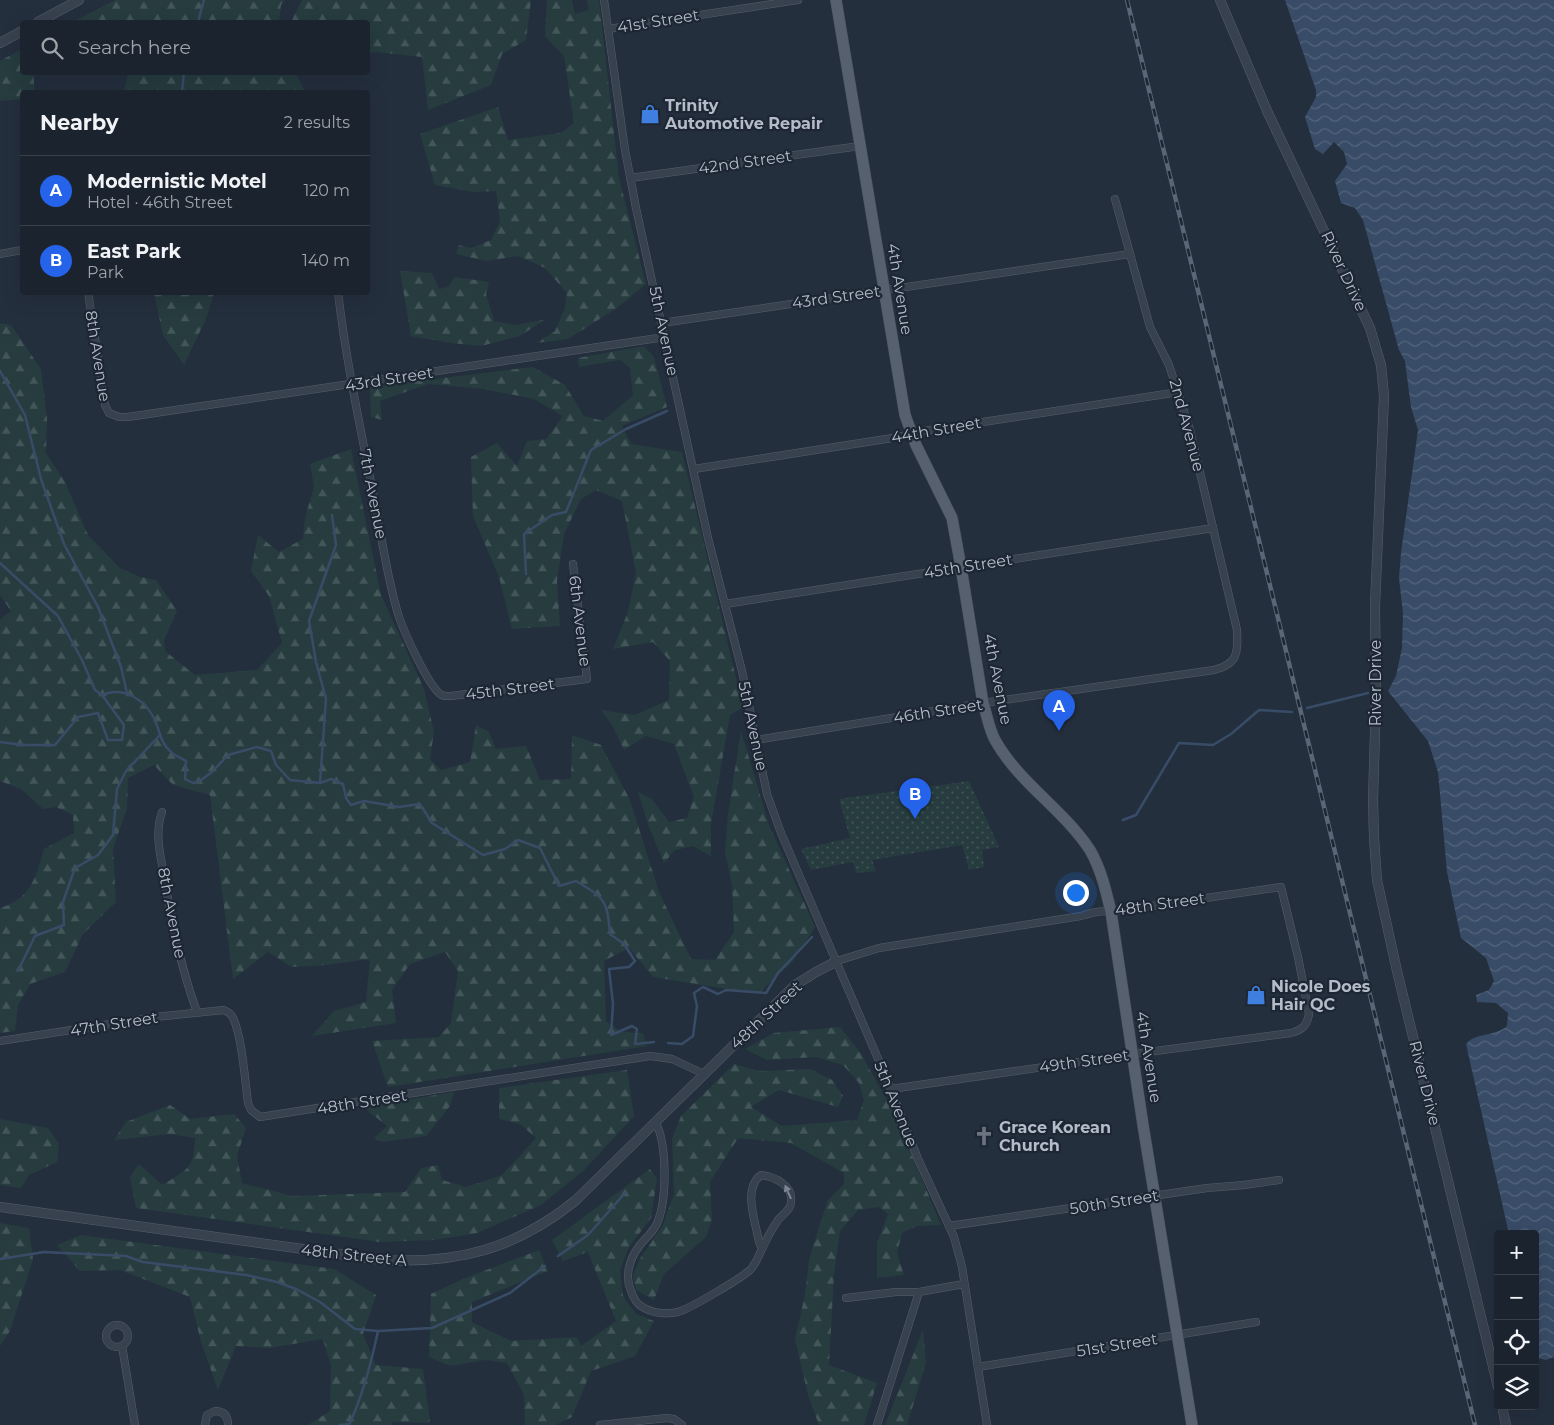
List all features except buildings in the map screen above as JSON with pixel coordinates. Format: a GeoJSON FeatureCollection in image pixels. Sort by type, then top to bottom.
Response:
{"type":"FeatureCollection","features":[{"type":"Feature","properties":{"kind":"main road","name":"4th Avenue"},"geometry":{"type":"LineString","coordinates":[[836,0],[905,416],[952,518],[983,703],[994,738],[1008,761],[1073,828],[1091,852],[1101,874],[1110,912],[1192,1425]]}},
{"type":"Feature","properties":{"kind":"street"},"geometry":{"type":"LineString","coordinates":[[42,20],[79,0]]}},
{"type":"Feature","properties":{"kind":"street","name":"5th Avenue"},"geometry":{"type":"LineString","coordinates":[[604,0],[630,178],[708,538],[742,671],[767,794],[773,813],[891,1089],[918,1159],[959,1250],[987,1425]]}},
{"type":"Feature","properties":{"kind":"street","name":"41st Street"},"geometry":{"type":"LineString","coordinates":[[608,29],[798,0]]}},
{"type":"Feature","properties":{"kind":"street","name":"River Drive"},"geometry":{"type":"LineString","coordinates":[[1220,0],[1268,112],[1370,328],[1381,365],[1384,396],[1376,597],[1376,699],[1372,800],[1377,880],[1397,971],[1494,1371]]}},
{"type":"Feature","properties":{"kind":"street"},"geometry":{"type":"LineString","coordinates":[[0,43],[20,32]]}},
{"type":"Feature","properties":{"kind":"street","name":"42nd Street"},"geometry":{"type":"LineString","coordinates":[[630,178],[860,146]]}},
{"type":"Feature","properties":{"kind":"street","name":"2nd Avenue"},"geometry":{"type":"LineString","coordinates":[[1115,199],[1150,326],[1169,365],[1190,430],[1237,630],[1235,657]]}},
{"type":"Feature","properties":{"kind":"street"},"geometry":{"type":"LineString","coordinates":[[0,254],[20,250]]}},
{"type":"Feature","properties":{"kind":"street","name":"43rd Street"},"geometry":{"type":"LineString","coordinates":[[662,323],[1130,254]]}},
{"type":"Feature","properties":{"kind":"street","name":"8th Avenue"},"geometry":{"type":"LineString","coordinates":[[88,295],[105,405],[109,413],[114,416]]}},
{"type":"Feature","properties":{"kind":"street","name":"7th Avenue"},"geometry":{"type":"LineString","coordinates":[[338,295],[352,384],[389,576],[399,617],[410,643],[435,688]]}},
{"type":"Feature","properties":{"kind":"street","name":"43rd Street"},"geometry":{"type":"LineString","coordinates":[[114,416],[128,417],[665,337]]}},
{"type":"Feature","properties":{"kind":"street","name":"44th Street"},"geometry":{"type":"LineString","coordinates":[[694,469],[1179,392]]}},
{"type":"Feature","properties":{"kind":"street","name":"45th Street"},"geometry":{"type":"LineString","coordinates":[[724,604],[1212,528]]}},
{"type":"Feature","properties":{"kind":"street","name":"6th Avenue"},"geometry":{"type":"LineString","coordinates":[[573,564],[587,679]]}},
{"type":"Feature","properties":{"kind":"street","name":"46th Street"},"geometry":{"type":"LineString","coordinates":[[756,740],[983,703],[1214,670],[1226,667],[1235,657]]}},
{"type":"Feature","properties":{"kind":"street","name":"45th Street"},"geometry":{"type":"LineString","coordinates":[[435,688],[444,696],[451,696],[587,679]]}},
{"type":"Feature","properties":{"kind":"street","name":"8th Avenue"},"geometry":{"type":"LineString","coordinates":[[162,812],[158,822],[159,845],[174,936],[197,1012]]}},
{"type":"Feature","properties":{"kind":"street","name":"48th Street"},"geometry":{"type":"LineString","coordinates":[[256,1116],[268,1117],[650,1056],[672,1059],[704,1074],[795,985],[837,961],[879,948],[1081,916],[1098,911],[1110,912],[1281,887],[1308,1004],[1308,1021],[1305,1027]]}},
{"type":"Feature","properties":{"kind":"street","name":"47th Street"},"geometry":{"type":"LineString","coordinates":[[0,1041],[197,1012],[224,1010],[234,1019],[248,1103],[256,1116]]}},
{"type":"Feature","properties":{"kind":"street","name":"49th Street"},"geometry":{"type":"LineString","coordinates":[[891,1089],[1291,1033],[1305,1027]]}},
{"type":"Feature","properties":{"kind":"street","name":"48th Street A"},"geometry":{"type":"LineString","coordinates":[[0,1207],[382,1260],[443,1260],[505,1244],[553,1218],[574,1201],[656,1123],[704,1074]]}},
{"type":"Feature","properties":{"kind":"street"},"geometry":{"type":"LineString","coordinates":[[656,1123],[659,1129],[663,1155],[664,1192],[658,1222],[653,1231],[640,1245],[630,1261],[628,1270],[629,1288],[639,1306],[657,1312],[678,1312],[750,1270],[778,1220],[792,1204],[790,1191],[784,1184],[768,1176],[761,1175],[756,1179],[751,1195],[759,1242],[762,1248]]}},
{"type":"Feature","properties":{"kind":"street","name":"50th Street"},"geometry":{"type":"LineString","coordinates":[[949,1226],[1206,1188],[1279,1180]]}},
{"type":"Feature","properties":{"kind":"street"},"geometry":{"type":"LineString","coordinates":[[846,1298],[896,1292],[919,1292],[964,1284]]}},
{"type":"Feature","properties":{"kind":"street"},"geometry":{"type":"LineString","coordinates":[[877,1425],[919,1292]]}},
{"type":"Feature","properties":{"kind":"street","name":"51st Street"},"geometry":{"type":"LineString","coordinates":[[978,1367],[1256,1322]]}},
{"type":"Feature","properties":{"kind":"street"},"geometry":{"type":"LineString","coordinates":[[122,1346],[135,1425]]}},
{"type":"Feature","properties":{"kind":"street"},"geometry":{"type":"LineString","coordinates":[[1503,1410],[1506,1425]]}},
{"type":"Feature","properties":{"kind":"street"},"geometry":{"type":"LineString","coordinates":[[205,1425],[207,1415],[215,1411],[225,1414],[228,1418],[228,1425]]}},
{"type":"Feature","properties":{"kind":"street"},"geometry":{"type":"LineString","coordinates":[[600,1425],[667,1418],[680,1424]]}},
{"type":"Feature","properties":{"kind":"green space"},"geometry":{"type":"Polygon","coordinates":[[[115,0],[285,0],[281,5],[279,20],[77,20],[115,0]]]}},
{"type":"Feature","properties":{"kind":"green space"},"geometry":{"type":"Polygon","coordinates":[[[302,0],[531,0],[526,40],[502,54],[491,85],[428,110],[422,57],[370,53],[370,20],[292,20],[302,0]]]}},
{"type":"Feature","properties":{"kind":"green space"},"geometry":{"type":"Polygon","coordinates":[[[547,0],[572,0],[575,14],[589,10],[587,0],[599,0],[619,178],[646,284],[617,308],[568,339],[536,343],[555,331],[565,308],[567,293],[545,268],[518,256],[487,261],[456,254],[459,245],[471,248],[491,240],[500,221],[496,191],[473,192],[435,185],[420,134],[498,107],[508,140],[561,133],[574,123],[564,56],[545,36],[547,0]]]}},
{"type":"Feature","properties":{"kind":"green space"},"geometry":{"type":"Polygon","coordinates":[[[20,50],[20,75],[33,75],[35,90],[20,90],[20,99],[0,101],[0,61],[20,50]]]}},
{"type":"Feature","properties":{"kind":"green space"},"geometry":{"type":"Polygon","coordinates":[[[128,75],[297,75],[304,90],[124,90],[128,75]]]}},
{"type":"Feature","properties":{"kind":"green space"},"geometry":{"type":"Polygon","coordinates":[[[400,271],[432,273],[439,289],[448,287],[455,277],[489,282],[486,294],[494,321],[516,325],[544,320],[520,336],[481,346],[411,336],[400,271]]]}},
{"type":"Feature","properties":{"kind":"green space"},"geometry":{"type":"Polygon","coordinates":[[[154,295],[213,295],[206,319],[184,365],[163,335],[154,295]]]}},
{"type":"Feature","properties":{"kind":"green space"},"geometry":{"type":"Polygon","coordinates":[[[0,323],[11,325],[41,369],[47,418],[46,453],[65,482],[88,535],[120,568],[140,577],[156,580],[177,611],[164,640],[165,651],[195,675],[257,670],[282,643],[269,596],[251,571],[258,535],[279,552],[303,539],[305,518],[314,486],[310,464],[351,449],[381,595],[424,689],[434,732],[430,759],[441,770],[470,762],[476,725],[489,732],[496,749],[526,746],[540,780],[571,779],[572,735],[601,745],[630,800],[659,892],[691,959],[715,960],[734,932],[732,885],[725,852],[728,814],[741,731],[769,825],[815,927],[793,961],[758,994],[653,977],[629,948],[604,961],[606,1021],[620,1031],[643,1034],[647,1046],[388,1087],[372,1041],[439,1037],[451,1023],[458,971],[445,952],[410,964],[392,990],[396,1023],[312,1036],[334,1011],[366,1002],[370,959],[292,967],[268,952],[233,979],[210,795],[173,785],[154,765],[128,778],[127,808],[113,849],[116,902],[83,934],[65,972],[30,984],[18,1005],[15,1031],[0,1033],[0,908],[19,899],[31,886],[44,849],[74,833],[73,815],[56,807],[43,809],[21,789],[0,781],[0,619],[11,611],[0,595],[0,323]]]}},
{"type":"Feature","properties":{"kind":"green space"},"geometry":{"type":"Polygon","coordinates":[[[644,346],[654,357],[667,407],[622,426],[631,444],[682,452],[743,707],[730,715],[711,824],[711,856],[693,846],[675,850],[664,863],[649,827],[638,792],[652,799],[669,822],[687,818],[694,797],[674,744],[646,736],[624,750],[612,725],[601,710],[635,715],[669,700],[670,661],[653,642],[613,649],[628,612],[636,573],[622,501],[596,490],[581,499],[564,534],[557,581],[560,626],[512,629],[499,577],[473,516],[471,457],[497,443],[517,466],[527,441],[546,439],[563,416],[534,399],[484,389],[428,384],[380,401],[382,420],[371,417],[370,387],[533,367],[565,385],[584,416],[603,421],[633,395],[630,368],[620,360],[579,367],[578,358],[644,346]]]}},
{"type":"Feature","properties":{"kind":"green space"},"geometry":{"type":"Polygon","coordinates":[[[969,781],[999,847],[982,850],[984,867],[969,870],[962,845],[872,860],[876,871],[856,873],[853,862],[811,870],[801,849],[850,838],[839,799],[969,781]]]}},
{"type":"Feature","properties":{"kind":"green space"},"geometry":{"type":"Polygon","coordinates":[[[840,1027],[861,1054],[895,1115],[941,1225],[917,1226],[902,1233],[897,1253],[904,1275],[877,1278],[877,1243],[888,1214],[879,1207],[858,1210],[840,1231],[834,1274],[829,1365],[877,1383],[864,1425],[819,1425],[808,1395],[795,1339],[805,1295],[809,1260],[828,1200],[844,1184],[844,1173],[791,1143],[738,1138],[710,1182],[712,1219],[706,1237],[664,1274],[654,1300],[636,1290],[633,1275],[641,1257],[662,1227],[674,1194],[672,1139],[681,1116],[734,1064],[759,1071],[810,1069],[832,1080],[843,1096],[838,1107],[779,1090],[751,1107],[782,1126],[857,1120],[864,1100],[859,1083],[843,1065],[816,1057],[767,1060],[745,1049],[774,1033],[840,1027]]]}},
{"type":"Feature","properties":{"kind":"green space"},"geometry":{"type":"Polygon","coordinates":[[[627,1070],[634,1116],[584,1170],[541,1205],[477,1233],[434,1240],[380,1242],[136,1208],[130,1177],[139,1164],[162,1185],[188,1168],[193,1156],[195,1138],[169,1134],[114,1140],[126,1122],[170,1105],[190,1119],[234,1114],[246,1128],[237,1156],[242,1183],[292,1196],[405,1192],[421,1168],[438,1165],[442,1180],[466,1187],[502,1175],[536,1138],[520,1124],[499,1119],[499,1088],[627,1070]]]}},
{"type":"Feature","properties":{"kind":"green space"},"geometry":{"type":"Polygon","coordinates":[[[454,1092],[450,1106],[426,1136],[382,1142],[374,1138],[387,1126],[363,1107],[454,1092]]]}},
{"type":"Feature","properties":{"kind":"green space"},"geometry":{"type":"Polygon","coordinates":[[[0,1119],[48,1128],[59,1144],[57,1162],[29,1175],[21,1188],[0,1185],[0,1119]]]}},
{"type":"Feature","properties":{"kind":"green space"},"geometry":{"type":"Polygon","coordinates":[[[650,1169],[657,1179],[651,1218],[629,1247],[620,1270],[623,1296],[636,1314],[654,1321],[635,1356],[591,1371],[572,1417],[555,1425],[525,1425],[524,1395],[507,1363],[485,1360],[450,1366],[429,1357],[431,1294],[465,1278],[539,1250],[548,1271],[472,1302],[472,1322],[511,1341],[577,1337],[581,1346],[616,1321],[588,1252],[563,1261],[552,1240],[650,1169]]]}},
{"type":"Feature","properties":{"kind":"green space"},"geometry":{"type":"Polygon","coordinates":[[[0,1223],[29,1228],[33,1259],[10,1331],[0,1346],[0,1223]]]}},
{"type":"Feature","properties":{"kind":"green space"},"geometry":{"type":"Polygon","coordinates":[[[81,1235],[334,1269],[376,1295],[363,1334],[376,1365],[423,1369],[430,1423],[392,1422],[392,1425],[308,1425],[330,1411],[331,1366],[323,1339],[269,1348],[236,1346],[218,1390],[201,1342],[190,1297],[120,1270],[80,1271],[57,1245],[81,1235]]]}},
{"type":"Feature","properties":{"kind":"green space"},"geometry":{"type":"Polygon","coordinates":[[[923,1330],[926,1363],[907,1425],[885,1425],[923,1330]]]}},
{"type":"Feature","properties":{"kind":"water"},"geometry":{"type":"Polygon","coordinates":[[[1285,0],[1554,0],[1554,1357],[1546,1360],[1539,1358],[1539,1230],[1508,1230],[1466,1044],[1470,1040],[1497,1032],[1507,1026],[1508,1013],[1496,1003],[1477,1002],[1476,995],[1489,990],[1494,981],[1486,958],[1461,938],[1447,872],[1438,772],[1428,741],[1388,691],[1396,676],[1402,648],[1403,613],[1399,578],[1418,430],[1411,407],[1405,361],[1399,350],[1363,220],[1355,208],[1341,203],[1335,181],[1347,164],[1344,152],[1334,142],[1323,154],[1315,149],[1305,117],[1316,97],[1316,90],[1285,0]]]}},
{"type":"Feature","properties":{"kind":"waterway"},"geometry":{"type":"LineString","coordinates":[[199,20],[204,0]]}},
{"type":"Feature","properties":{"kind":"waterway"},"geometry":{"type":"LineString","coordinates":[[182,90],[184,75]]}},
{"type":"Feature","properties":{"kind":"waterway"},"geometry":{"type":"LineString","coordinates":[[0,371],[25,415],[41,479],[64,544],[98,607],[121,667],[127,693]]}},
{"type":"Feature","properties":{"kind":"waterway"},"geometry":{"type":"LineString","coordinates":[[526,574],[524,534],[552,515],[566,512],[591,450],[626,429],[667,411]]}},
{"type":"Feature","properties":{"kind":"waterway"},"geometry":{"type":"LineString","coordinates":[[320,783],[326,699],[316,662],[309,621],[336,545],[332,515]]}},
{"type":"Feature","properties":{"kind":"waterway"},"geometry":{"type":"LineString","coordinates":[[0,563],[58,616],[82,660],[95,690],[102,695]]}},
{"type":"Feature","properties":{"kind":"waterway"},"geometry":{"type":"LineString","coordinates":[[0,742],[24,745],[55,745],[78,717],[98,713],[108,740],[122,740],[124,725],[102,695],[118,692],[125,693],[139,700],[150,711],[166,747],[186,761],[185,779],[193,783],[212,772],[228,755],[257,747],[271,751],[276,765],[290,780],[320,783],[331,779],[343,784],[346,798],[351,805],[364,801],[399,807],[420,804],[432,823],[483,855],[505,849],[518,840],[540,848],[559,886],[576,881],[599,897],[606,907],[610,934],[624,944],[635,961],[629,967],[609,969],[613,1004],[611,1035],[632,1026],[637,1029],[635,1044],[654,1042]]}},
{"type":"Feature","properties":{"kind":"waterway"},"geometry":{"type":"LineString","coordinates":[[1307,708],[1368,693]]}},
{"type":"Feature","properties":{"kind":"waterway"},"geometry":{"type":"LineString","coordinates":[[1123,820],[1136,815],[1179,743],[1213,745],[1231,734],[1259,710],[1292,712]]}},
{"type":"Feature","properties":{"kind":"waterway"},"geometry":{"type":"LineString","coordinates":[[18,971],[35,936],[64,925],[63,902],[75,868],[98,855],[113,835],[117,789],[126,771],[160,735]]}},
{"type":"Feature","properties":{"kind":"waterway"},"geometry":{"type":"LineString","coordinates":[[668,1043],[682,1044],[693,1036],[697,1006],[694,993],[703,987],[718,994],[726,990],[766,993],[778,973],[812,937]]}},
{"type":"Feature","properties":{"kind":"waterway"},"geometry":{"type":"LineString","coordinates":[[558,1256],[588,1235],[625,1193]]}},
{"type":"Feature","properties":{"kind":"waterway"},"geometry":{"type":"LineString","coordinates":[[0,1259],[44,1252],[126,1256],[143,1262],[246,1275],[277,1282],[296,1289],[320,1302],[355,1329],[378,1331],[432,1328],[510,1293],[545,1266]]}},
{"type":"Feature","properties":{"kind":"waterway"},"geometry":{"type":"LineString","coordinates":[[349,1425],[366,1379],[378,1331]]}},
{"type":"Feature","properties":{"kind":"waterway"},"geometry":{"type":"LineString","coordinates":[[340,1425],[349,1424]]}},
{"type":"Feature","properties":{"kind":"railway"},"geometry":{"type":"LineString","coordinates":[[1127,0],[1475,1425]]}},
{"type":"Feature","properties":{"kind":"place","name":"Trinity Automotive Repair"},"geometry":{"type":"Point","coordinates":[650,114]}},
{"type":"Feature","properties":{"kind":"place","name":"Modernistic Motel"},"geometry":{"type":"Point","coordinates":[1059,731]}},
{"type":"Feature","properties":{"kind":"place","name":"East Park"},"geometry":{"type":"Point","coordinates":[915,819]}},
{"type":"Feature","properties":{"kind":"place","name":"Nicole Does Hair QC"},"geometry":{"type":"Point","coordinates":[1256,995]}},
{"type":"Feature","properties":{"kind":"place","name":"Grace Korean Church"},"geometry":{"type":"Point","coordinates":[984,1136]}}]}
